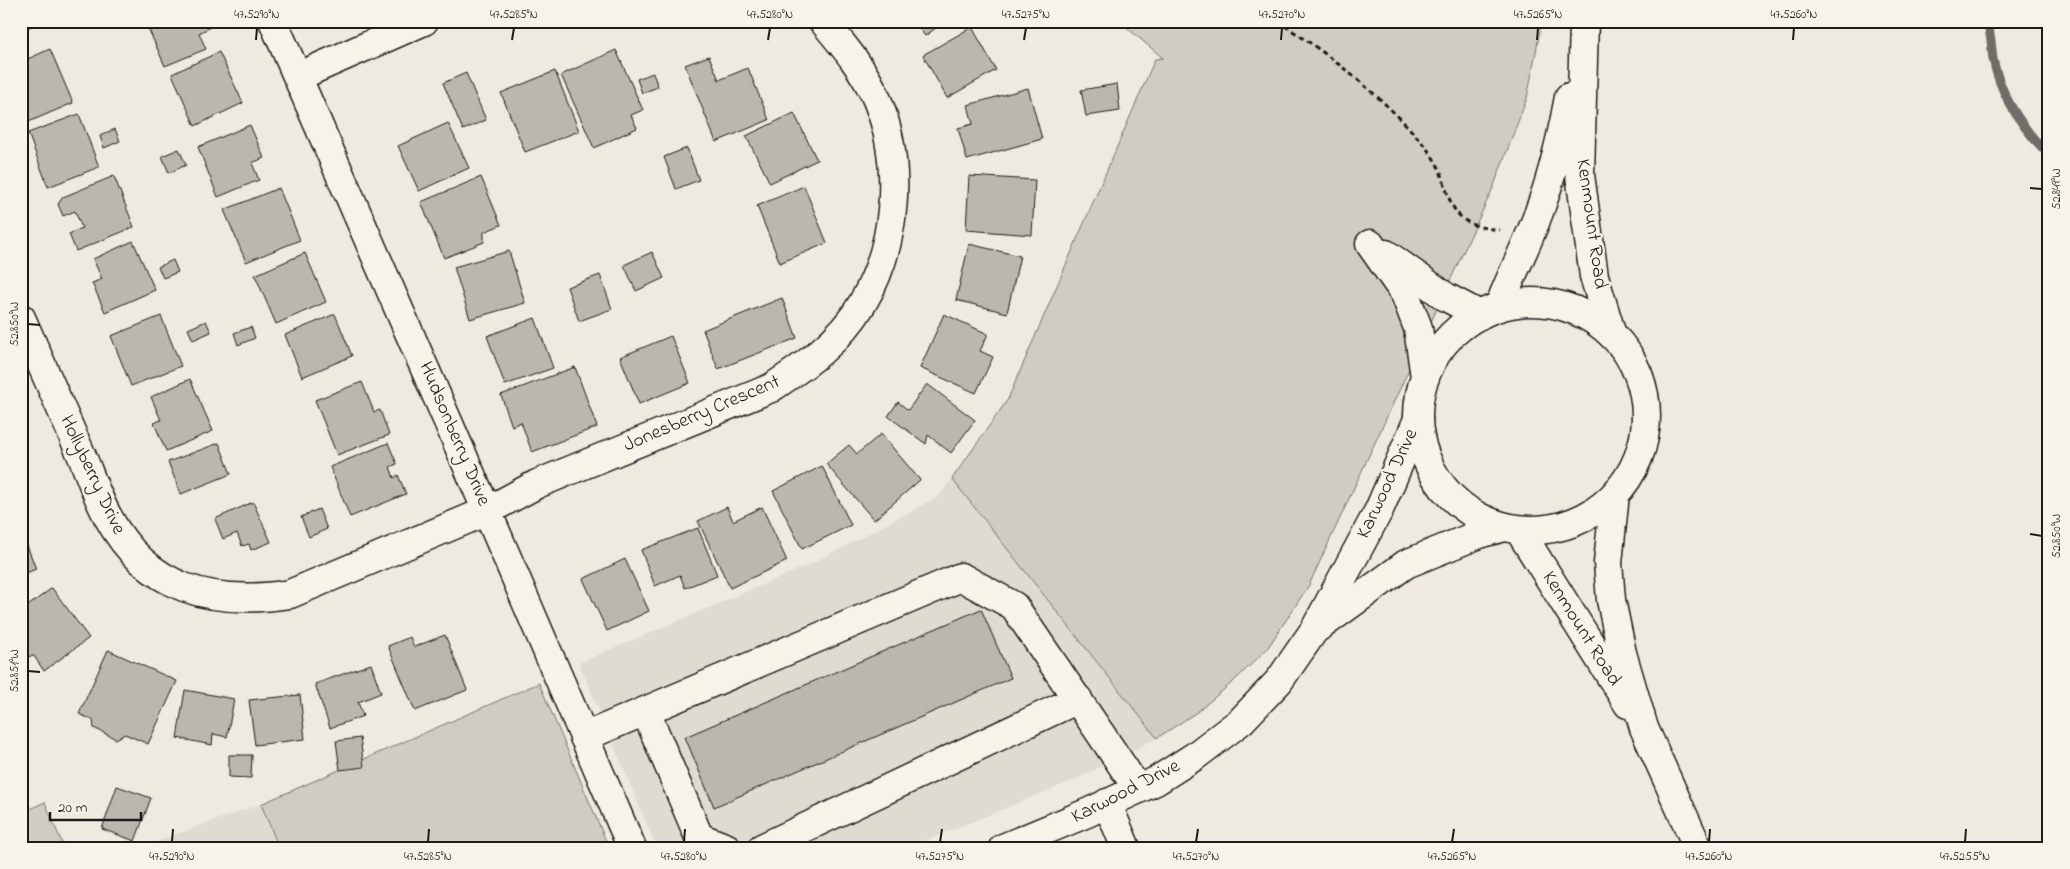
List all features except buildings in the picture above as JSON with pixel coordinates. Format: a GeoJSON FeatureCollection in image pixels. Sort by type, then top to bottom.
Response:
{"type":"FeatureCollection","features":[{"type":"Feature","properties":{"kind":"main road","name":"Hudsonberry Drive"},"geometry":{"type":"LineString","coordinates":[[273,21],[299,76],[632,848]]}},
{"type":"Feature","properties":{"kind":"main road"},"geometry":{"type":"LineString","coordinates":[[299,76],[424,21]]}},
{"type":"Feature","properties":{"kind":"main road","name":"Jonesberry Crescent"},"geometry":{"type":"LineString","coordinates":[[487,511],[537,484],[771,388],[805,366],[835,338],[862,304],[881,264],[891,221],[894,179],[889,139],[878,102],[861,70],[823,21]]}},
{"type":"Feature","properties":{"kind":"main road","name":"Kenmount Road"},"geometry":{"type":"LineString","coordinates":[[1490,311],[1511,276],[1530,236],[1563,128],[1582,21]]}},
{"type":"Feature","properties":{"kind":"main road","name":"Kenmount Road"},"geometry":{"type":"LineString","coordinates":[[1582,21],[1580,175],[1594,276],[1612,335]]}},
{"type":"Feature","properties":{"kind":"main road"},"geometry":{"type":"LineString","coordinates":[[1425,377],[1418,328],[1405,294],[1370,244],[1446,297],[1490,311]]}},
{"type":"Feature","properties":{"kind":"main road"},"geometry":{"type":"LineString","coordinates":[[1539,302],[1560,305],[1579,312],[1596,322],[1612,335],[1628,354],[1639,377],[1645,410],[1645,426],[1640,451],[1630,474],[1615,494],[1599,508],[1581,519],[1561,527],[1540,530],[1512,528],[1485,520],[1466,510],[1450,496],[1441,485],[1427,460],[1421,440],[1418,419],[1425,377],[1435,357],[1447,340],[1463,326],[1490,311],[1519,303],[1539,302]]}},
{"type":"Feature","properties":{"kind":"main road","name":"Hollyberry Drive"},"geometry":{"type":"LineString","coordinates":[[21,318],[108,517],[128,548],[150,569],[175,584],[202,593],[229,598],[260,598],[290,594],[487,511]]}},
{"type":"Feature","properties":{"kind":"main road","name":"Karwood Drive"},"geometry":{"type":"LineString","coordinates":[[1003,848],[1156,781],[1241,721],[1279,681],[1316,629],[1379,510],[1418,419]]}},
{"type":"Feature","properties":{"kind":"main road","name":"Kenmount Road"},"geometry":{"type":"LineString","coordinates":[[1615,494],[1608,563],[1612,600],[1622,653],[1644,728],[1698,848]]}},
{"type":"Feature","properties":{"kind":"main road","name":"Kenmount Road"},"geometry":{"type":"LineString","coordinates":[[1512,528],[1644,728]]}},
{"type":"Feature","properties":{"kind":"main road","name":"Karwood Drive"},"geometry":{"type":"LineString","coordinates":[[1316,629],[1406,564],[1482,533],[1512,528]]}},
{"type":"Feature","properties":{"kind":"main road"},"geometry":{"type":"LineString","coordinates":[[584,737],[961,578],[1014,606],[1138,789]]}},
{"type":"Feature","properties":{"kind":"main road"},"geometry":{"type":"LineString","coordinates":[[762,848],[1078,699]]}},
{"type":"Feature","properties":{"kind":"main road"},"geometry":{"type":"LineString","coordinates":[[646,712],[699,836],[727,848]]}},
{"type":"Feature","properties":{"kind":"main road"},"geometry":{"type":"LineString","coordinates":[[1107,803],[1126,848]]}},
{"type":"Feature","properties":{"kind":"path"},"geometry":{"type":"LineString","coordinates":[[1277,21],[1331,60],[1382,102],[1406,126],[1435,161],[1451,202],[1462,218],[1480,227],[1530,236]]}},
{"type":"Feature","properties":{"kind":"shaded area"},"geometry":{"type":"Polygon","coordinates":[[[1119,21],[1542,21],[1527,98],[1493,188],[1309,585],[1267,649],[1234,681],[1197,712],[1157,738],[952,479],[1008,399],[1155,59],[1163,58],[1119,21]]]}},
{"type":"Feature","properties":{"kind":"shaded area"},"geometry":{"type":"Polygon","coordinates":[[[952,479],[1157,738],[1075,780],[907,848],[657,848],[579,663],[811,564],[938,497],[952,479]]]}},
{"type":"Feature","properties":{"kind":"shaded area"},"geometry":{"type":"Polygon","coordinates":[[[539,683],[609,848],[279,848],[261,804],[539,683]]]}},
{"type":"Feature","properties":{"kind":"shaded area"},"geometry":{"type":"Polygon","coordinates":[[[45,802],[64,848],[21,848],[21,813],[45,802]]]}},
{"type":"Feature","properties":{"kind":"shaded area"},"geometry":{"type":"Polygon","coordinates":[[[261,804],[279,848],[138,848],[261,804]]]}},
{"type":"Feature","properties":{"kind":"waterway"},"geometry":{"type":"LineString","coordinates":[[1986,21],[1993,59],[2007,99],[2030,134],[2049,155]]}}]}
